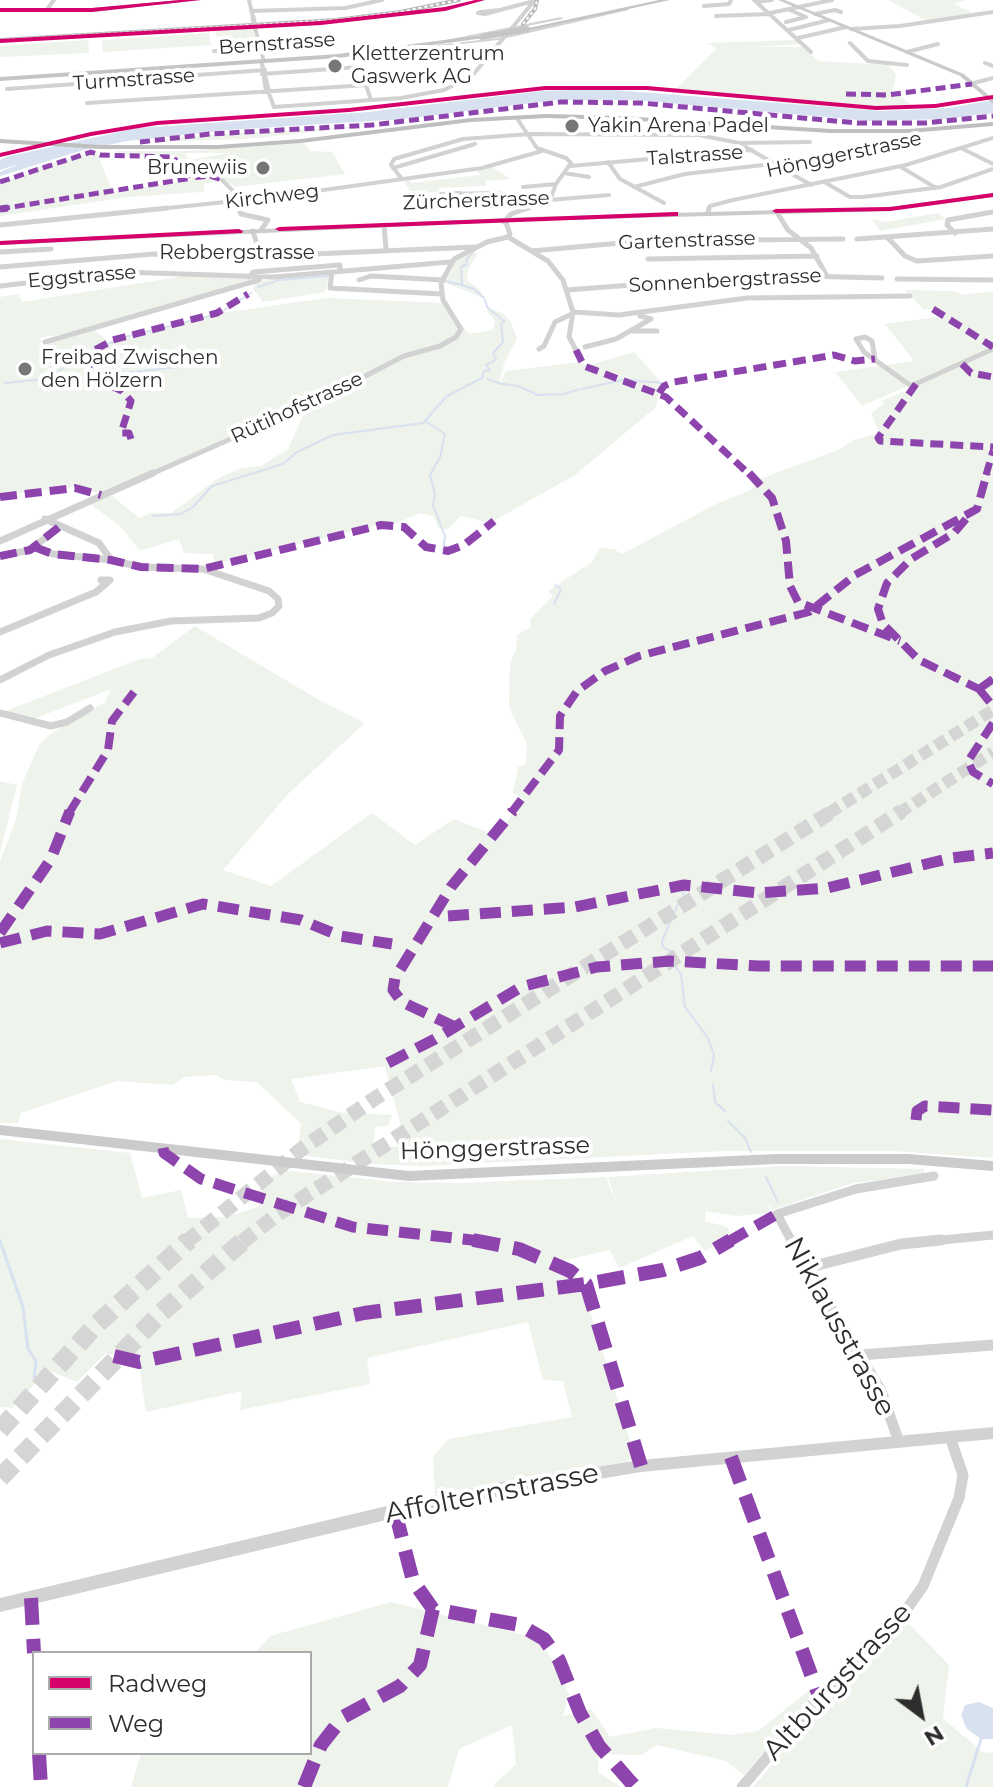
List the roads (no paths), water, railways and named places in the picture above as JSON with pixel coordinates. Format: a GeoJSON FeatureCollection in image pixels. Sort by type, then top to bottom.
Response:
{"type":"FeatureCollection","features":[{"type":"Feature","properties":{"kind":"highway"},"geometry":{"type":"LineString","coordinates":[[359,131],[456,117],[535,110]]}},
{"type":"Feature","properties":{"kind":"highway"},"geometry":{"type":"LineString","coordinates":[[0,139],[140,145],[258,141],[464,118],[551,113],[876,129],[993,122]]}},
{"type":"Feature","properties":{"kind":"highway"},"geometry":{"type":"LineString","coordinates":[[669,114],[730,123]]}},
{"type":"Feature","properties":{"kind":"highway"},"geometry":{"type":"LineString","coordinates":[[0,139],[32,144],[126,148],[271,143],[453,122],[546,116],[850,132],[993,122]]}},
{"type":"Feature","properties":{"kind":"main road"},"geometry":{"type":"LineString","coordinates":[[0,7],[101,8],[198,0]]}},
{"type":"Feature","properties":{"kind":"main road","name":"Bernstrasse"},"geometry":{"type":"LineString","coordinates":[[0,79],[351,55],[482,37],[667,0]]}},
{"type":"Feature","properties":{"kind":"main road"},"geometry":{"type":"LineString","coordinates":[[781,0],[946,68],[974,83],[990,100]]}},
{"type":"Feature","properties":{"kind":"main road"},"geometry":{"type":"LineString","coordinates":[[0,7],[84,10],[179,1]]}},
{"type":"Feature","properties":{"kind":"main road","name":"Zürcherstrasse"},"geometry":{"type":"LineString","coordinates":[[0,243],[493,220],[890,209],[993,195]]}},
{"type":"Feature","properties":{"kind":"main road","name":"Hönggerstrasse"},"geometry":{"type":"LineString","coordinates":[[0,1130],[409,1176],[790,1159],[908,1159],[993,1166]]}},
{"type":"Feature","properties":{"kind":"street"},"geometry":{"type":"LineString","coordinates":[[48,8],[54,0]]}},
{"type":"Feature","properties":{"kind":"street"},"geometry":{"type":"LineString","coordinates":[[249,0],[264,61]]}},
{"type":"Feature","properties":{"kind":"street"},"geometry":{"type":"LineString","coordinates":[[254,13],[345,8],[382,0]]}},
{"type":"Feature","properties":{"kind":"street"},"geometry":{"type":"LineString","coordinates":[[500,10],[536,0]]}},
{"type":"Feature","properties":{"kind":"street"},"geometry":{"type":"LineString","coordinates":[[263,72],[274,107],[425,95],[459,84],[472,76],[536,0]]}},
{"type":"Feature","properties":{"kind":"street"},"geometry":{"type":"LineString","coordinates":[[704,6],[727,4],[731,0]]}},
{"type":"Feature","properties":{"kind":"street"},"geometry":{"type":"LineString","coordinates":[[755,1],[772,0]]}},
{"type":"Feature","properties":{"kind":"street"},"geometry":{"type":"LineString","coordinates":[[716,16],[770,14],[832,0]]}},
{"type":"Feature","properties":{"kind":"street"},"geometry":{"type":"LineString","coordinates":[[799,8],[839,0]]}},
{"type":"Feature","properties":{"kind":"street"},"geometry":{"type":"LineString","coordinates":[[755,1],[811,52]]}},
{"type":"Feature","properties":{"kind":"street"},"geometry":{"type":"LineString","coordinates":[[351,55],[650,3]]}},
{"type":"Feature","properties":{"kind":"street"},"geometry":{"type":"LineString","coordinates":[[338,56],[503,40],[636,6]]}},
{"type":"Feature","properties":{"kind":"street"},"geometry":{"type":"LineString","coordinates":[[786,22],[806,17],[790,10]]}},
{"type":"Feature","properties":{"kind":"street"},"geometry":{"type":"LineString","coordinates":[[815,14],[835,10],[841,12]]}},
{"type":"Feature","properties":{"kind":"street"},"geometry":{"type":"LineString","coordinates":[[798,38],[993,12]]}},
{"type":"Feature","properties":{"kind":"street"},"geometry":{"type":"LineString","coordinates":[[789,30],[829,20]]}},
{"type":"Feature","properties":{"kind":"street"},"geometry":{"type":"LineString","coordinates":[[850,43],[868,61],[907,65]]}},
{"type":"Feature","properties":{"kind":"street"},"geometry":{"type":"LineString","coordinates":[[214,51],[328,44]]}},
{"type":"Feature","properties":{"kind":"street"},"geometry":{"type":"LineString","coordinates":[[907,52],[938,44]]}},
{"type":"Feature","properties":{"kind":"street"},"geometry":{"type":"LineString","coordinates":[[985,63],[993,66]]}},
{"type":"Feature","properties":{"kind":"street","name":"Turmstrasse"},"geometry":{"type":"LineString","coordinates":[[7,89],[240,72],[360,67],[367,85]]}},
{"type":"Feature","properties":{"kind":"street"},"geometry":{"type":"LineString","coordinates":[[240,72],[245,93]]}},
{"type":"Feature","properties":{"kind":"street"},"geometry":{"type":"LineString","coordinates":[[974,83],[993,78]]}},
{"type":"Feature","properties":{"kind":"street"},"geometry":{"type":"LineString","coordinates":[[87,103],[367,85],[371,100]]}},
{"type":"Feature","properties":{"kind":"street"},"geometry":{"type":"LineString","coordinates":[[508,237],[510,234],[504,222],[547,201],[570,166],[566,158],[542,151],[518,120]]}},
{"type":"Feature","properties":{"kind":"street"},"geometry":{"type":"LineString","coordinates":[[402,179],[391,162],[397,158],[475,137],[530,134],[699,135],[739,143],[810,142]]}},
{"type":"Feature","properties":{"kind":"street","name":"Hönggerstrasse"},"geometry":{"type":"LineString","coordinates":[[708,213],[707,208],[714,205],[900,167],[993,138]]}},
{"type":"Feature","properties":{"kind":"street"},"geometry":{"type":"LineString","coordinates":[[448,143],[458,149]]}},
{"type":"Feature","properties":{"kind":"street"},"geometry":{"type":"LineString","coordinates":[[739,143],[752,150]]}},
{"type":"Feature","properties":{"kind":"street"},"geometry":{"type":"LineString","coordinates":[[393,168],[475,144]]}},
{"type":"Feature","properties":{"kind":"street"},"geometry":{"type":"LineString","coordinates":[[961,147],[993,166]]}},
{"type":"Feature","properties":{"kind":"street","name":"Talstrasse"},"geometry":{"type":"LineString","coordinates":[[570,166],[752,150],[811,185]]}},
{"type":"Feature","properties":{"kind":"street","name":"Kirchweg"},"geometry":{"type":"LineString","coordinates":[[0,225],[100,212],[237,202],[492,166],[542,151]]}},
{"type":"Feature","properties":{"kind":"street"},"geometry":{"type":"LineString","coordinates":[[634,187],[685,174],[885,151]]}},
{"type":"Feature","properties":{"kind":"street"},"geometry":{"type":"LineString","coordinates":[[608,162],[620,179],[664,203]]}},
{"type":"Feature","properties":{"kind":"street"},"geometry":{"type":"LineString","coordinates":[[826,183],[850,197],[936,188],[993,166]]}},
{"type":"Feature","properties":{"kind":"street"},"geometry":{"type":"LineString","coordinates":[[900,167],[936,188]]}},
{"type":"Feature","properties":{"kind":"street"},"geometry":{"type":"LineString","coordinates":[[564,173],[589,177]]}},
{"type":"Feature","properties":{"kind":"street"},"geometry":{"type":"LineString","coordinates":[[222,180],[234,192],[241,214],[268,220],[257,230],[260,255]]}},
{"type":"Feature","properties":{"kind":"street"},"geometry":{"type":"LineString","coordinates":[[523,187],[556,184]]}},
{"type":"Feature","properties":{"kind":"street"},"geometry":{"type":"LineString","coordinates":[[512,196],[516,190]]}},
{"type":"Feature","properties":{"kind":"street"},"geometry":{"type":"LineString","coordinates":[[460,193],[497,193],[547,201],[609,195]]}},
{"type":"Feature","properties":{"kind":"street"},"geometry":{"type":"LineString","coordinates":[[776,211],[783,225],[817,256],[827,276]]}},
{"type":"Feature","properties":{"kind":"street"},"geometry":{"type":"LineString","coordinates":[[955,233],[947,225],[948,220],[993,212]]}},
{"type":"Feature","properties":{"kind":"street"},"geometry":{"type":"LineString","coordinates":[[519,213],[527,219]]}},
{"type":"Feature","properties":{"kind":"street"},"geometry":{"type":"LineString","coordinates":[[384,225],[386,249]]}},
{"type":"Feature","properties":{"kind":"street"},"geometry":{"type":"LineString","coordinates":[[857,239],[993,229]]}},
{"type":"Feature","properties":{"kind":"street"},"geometry":{"type":"LineString","coordinates":[[45,342],[178,305],[252,279],[450,262],[475,247],[508,237],[555,269],[567,290],[573,313],[569,337],[576,350]]}},
{"type":"Feature","properties":{"kind":"street"},"geometry":{"type":"LineString","coordinates":[[888,238],[905,256],[917,261],[993,256]]}},
{"type":"Feature","properties":{"kind":"street","name":"Gartenstrasse"},"geometry":{"type":"LineString","coordinates":[[531,251],[643,241],[843,239]]}},
{"type":"Feature","properties":{"kind":"street"},"geometry":{"type":"LineString","coordinates":[[23,250],[24,241]]}},
{"type":"Feature","properties":{"kind":"street","name":"Rebbergstrasse"},"geometry":{"type":"LineString","coordinates":[[0,267],[154,254],[260,255],[475,247]]}},
{"type":"Feature","properties":{"kind":"street"},"geometry":{"type":"LineString","coordinates":[[0,252],[51,249]]}},
{"type":"Feature","properties":{"kind":"street"},"geometry":{"type":"LineString","coordinates":[[648,259],[817,256]]}},
{"type":"Feature","properties":{"kind":"street"},"geometry":{"type":"LineString","coordinates":[[332,272],[330,288],[442,294],[443,280],[451,270],[450,262]]}},
{"type":"Feature","properties":{"kind":"street"},"geometry":{"type":"LineString","coordinates":[[252,279],[253,272],[340,265],[340,271]]}},
{"type":"Feature","properties":{"kind":"street","name":"Eggstrasse"},"geometry":{"type":"LineString","coordinates":[[0,286],[121,272],[252,279]]}},
{"type":"Feature","properties":{"kind":"street","name":"Sonnenbergstrasse"},"geometry":{"type":"LineString","coordinates":[[567,290],[747,275],[882,278]]}},
{"type":"Feature","properties":{"kind":"street"},"geometry":{"type":"LineString","coordinates":[[359,280],[371,276],[443,280]]}},
{"type":"Feature","properties":{"kind":"street"},"geometry":{"type":"LineString","coordinates":[[897,279],[993,280]]}},
{"type":"Feature","properties":{"kind":"street","name":"Rütihofstrasse"},"geometry":{"type":"LineString","coordinates":[[0,541],[307,406],[404,356],[447,343],[462,331],[442,294]]}},
{"type":"Feature","properties":{"kind":"street"},"geometry":{"type":"LineString","coordinates":[[608,316],[747,298],[910,296]]}},
{"type":"Feature","properties":{"kind":"street"},"geometry":{"type":"LineString","coordinates":[[539,349],[544,346],[555,322],[573,313],[650,318],[650,322],[631,331],[585,347]]}},
{"type":"Feature","properties":{"kind":"street"},"geometry":{"type":"LineString","coordinates":[[631,331],[657,331]]}},
{"type":"Feature","properties":{"kind":"street"},"geometry":{"type":"LineString","coordinates":[[875,359],[911,386],[993,349]]}},
{"type":"Feature","properties":{"kind":"street"},"geometry":{"type":"LineString","coordinates":[[45,519],[99,543],[111,560]]}},
{"type":"Feature","properties":{"kind":"street"},"geometry":{"type":"LineString","coordinates":[[0,556],[34,547],[59,527]]}},
{"type":"Feature","properties":{"kind":"street"},"geometry":{"type":"LineString","coordinates":[[0,680],[49,655],[108,634],[152,624],[259,618],[272,613],[280,602],[269,591],[203,569],[156,569],[111,560],[53,554],[34,547]]}},
{"type":"Feature","properties":{"kind":"street"},"geometry":{"type":"LineString","coordinates":[[0,632],[88,595],[105,584]]}},
{"type":"Feature","properties":{"kind":"street"},"geometry":{"type":"LineString","coordinates":[[0,713],[51,726],[67,722],[90,708]]}},
{"type":"Feature","properties":{"kind":"street","name":"Niklausstrasse"},"geometry":{"type":"LineString","coordinates":[[899,1442],[881,1391],[777,1214],[845,1191],[934,1176]]}},
{"type":"Feature","properties":{"kind":"street"},"geometry":{"type":"LineString","coordinates":[[806,1268],[901,1244],[993,1235]]}},
{"type":"Feature","properties":{"kind":"street"},"geometry":{"type":"LineString","coordinates":[[860,1355],[993,1345]]}},
{"type":"Feature","properties":{"kind":"street","name":"Affolternstrasse"},"geometry":{"type":"LineString","coordinates":[[0,1605],[395,1511],[511,1487],[641,1466],[993,1433]]}},
{"type":"Feature","properties":{"kind":"street","name":"Altburgstrasse"},"geometry":{"type":"LineString","coordinates":[[742,1787],[819,1696],[909,1606],[923,1586],[959,1498],[963,1475],[950,1437]]}},
{"type":"Feature","properties":{"kind":"water"},"geometry":{"type":"Polygon","coordinates":[[[601,89],[881,111],[949,108],[993,100],[993,113],[944,119],[870,121],[635,100],[555,100],[403,119],[228,130],[127,141],[80,151],[0,176],[0,172],[19,164],[0,168],[0,160],[6,157],[137,128],[368,112],[542,91],[601,89]]]}},
{"type":"Feature","properties":{"kind":"water"},"geometry":{"type":"Polygon","coordinates":[[[979,1702],[993,1708],[993,1739],[981,1739],[967,1729],[961,1715],[965,1705],[979,1702]]]}},
{"type":"Feature","properties":{"kind":"waterway"},"geometry":{"type":"LineString","coordinates":[[5,40],[238,27]]}},
{"type":"Feature","properties":{"kind":"waterway"},"geometry":{"type":"LineString","coordinates":[[0,168],[24,161]]}},
{"type":"Feature","properties":{"kind":"waterway"},"geometry":{"type":"LineString","coordinates":[[462,285],[461,267],[467,264],[466,260],[473,252]]}},
{"type":"Feature","properties":{"kind":"waterway"},"geometry":{"type":"LineString","coordinates":[[258,287],[279,280],[330,276]]}},
{"type":"Feature","properties":{"kind":"waterway"},"geometry":{"type":"LineString","coordinates":[[445,281],[462,285]]}},
{"type":"Feature","properties":{"kind":"waterway"},"geometry":{"type":"LineString","coordinates":[[462,285],[474,289],[484,298]]}},
{"type":"Feature","properties":{"kind":"waterway"},"geometry":{"type":"LineString","coordinates":[[211,363],[126,373],[97,364],[92,351],[121,338],[218,314],[251,293]]}},
{"type":"Feature","properties":{"kind":"waterway"},"geometry":{"type":"LineString","coordinates":[[485,300],[487,307],[504,321],[501,324],[503,342],[493,353],[496,359],[492,362]]}},
{"type":"Feature","properties":{"kind":"waterway"},"geometry":{"type":"LineString","coordinates":[[5,383],[45,379],[88,354]]}},
{"type":"Feature","properties":{"kind":"waterway"},"geometry":{"type":"LineString","coordinates":[[153,516],[181,514],[193,507],[212,486],[283,464],[297,452],[333,435],[423,423],[447,396],[482,378],[484,371],[490,370],[486,365],[490,363]]}},
{"type":"Feature","properties":{"kind":"waterway"},"geometry":{"type":"LineString","coordinates":[[488,379],[501,384]]}},
{"type":"Feature","properties":{"kind":"waterway"},"geometry":{"type":"LineString","coordinates":[[582,389],[623,380]]}},
{"type":"Feature","properties":{"kind":"waterway"},"geometry":{"type":"LineString","coordinates":[[628,380],[662,383]]}},
{"type":"Feature","properties":{"kind":"waterway"},"geometry":{"type":"LineString","coordinates":[[503,384],[518,386],[538,395],[565,394],[579,389]]}},
{"type":"Feature","properties":{"kind":"waterway"},"geometry":{"type":"LineString","coordinates":[[425,421],[445,434],[440,457],[430,475],[435,494],[433,505],[445,536],[443,550]]}},
{"type":"Feature","properties":{"kind":"waterway"},"geometry":{"type":"LineString","coordinates":[[554,604],[561,589],[555,585]]}},
{"type":"Feature","properties":{"kind":"waterway"},"geometry":{"type":"LineString","coordinates":[[676,958],[674,953],[663,947],[662,941],[678,904],[684,900],[683,893],[689,889]]}},
{"type":"Feature","properties":{"kind":"waterway"},"geometry":{"type":"LineString","coordinates":[[675,966],[681,974],[685,1007],[708,1038],[714,1055],[711,1071]]}},
{"type":"Feature","properties":{"kind":"waterway"},"geometry":{"type":"LineString","coordinates":[[713,1084],[715,1102],[725,1111]]}},
{"type":"Feature","properties":{"kind":"waterway"},"geometry":{"type":"LineString","coordinates":[[728,1121],[745,1138],[751,1152]]}},
{"type":"Feature","properties":{"kind":"waterway"},"geometry":{"type":"LineString","coordinates":[[766,1177],[778,1202]]}},
{"type":"Feature","properties":{"kind":"waterway"},"geometry":{"type":"LineString","coordinates":[[0,1241],[23,1307],[28,1349],[36,1361],[34,1378]]}},
{"type":"Feature","properties":{"kind":"waterway"},"geometry":{"type":"LineString","coordinates":[[966,1787],[981,1739]]}},
{"type":"Feature","properties":{"kind":"tunnel"},"geometry":{"type":"LineString","coordinates":[[829,813],[993,710]]}},
{"type":"Feature","properties":{"kind":"tunnel"},"geometry":{"type":"LineString","coordinates":[[899,813],[993,752]]}},
{"type":"Feature","properties":{"kind":"tunnel"},"geometry":{"type":"LineString","coordinates":[[186,1242],[303,1148],[374,1099],[833,811]]}},
{"type":"Feature","properties":{"kind":"tunnel"},"geometry":{"type":"LineString","coordinates":[[242,1242],[278,1214],[902,811]]}},
{"type":"Feature","properties":{"kind":"tunnel"},"geometry":{"type":"LineString","coordinates":[[0,1430],[94,1327],[189,1240]]}},
{"type":"Feature","properties":{"kind":"tunnel"},"geometry":{"type":"LineString","coordinates":[[0,1478],[161,1313],[244,1240]]}},
{"type":"Feature","properties":{"kind":"tram line"},"geometry":{"type":"LineString","coordinates":[[0,9],[84,10],[190,0]]}},
{"type":"Feature","properties":{"kind":"railway"},"geometry":{"type":"LineString","coordinates":[[0,40],[335,20],[400,12],[459,0]]}},
{"type":"Feature","properties":{"kind":"railway"},"geometry":{"type":"LineString","coordinates":[[523,24],[535,9],[537,0]]}},
{"type":"Feature","properties":{"kind":"place","name":"Kletterzentrum Gaswerk AG"},"geometry":{"type":"Point","coordinates":[335,66]}},
{"type":"Feature","properties":{"kind":"place","name":"Yakin Arena Padel"},"geometry":{"type":"Point","coordinates":[572,126]}},
{"type":"Feature","properties":{"kind":"place","name":"Brunewiis"},"geometry":{"type":"Point","coordinates":[263,168]}},
{"type":"Feature","properties":{"kind":"place","name":"Freibad Zwischen den Hölzern"},"geometry":{"type":"Point","coordinates":[25,369]}}]}
